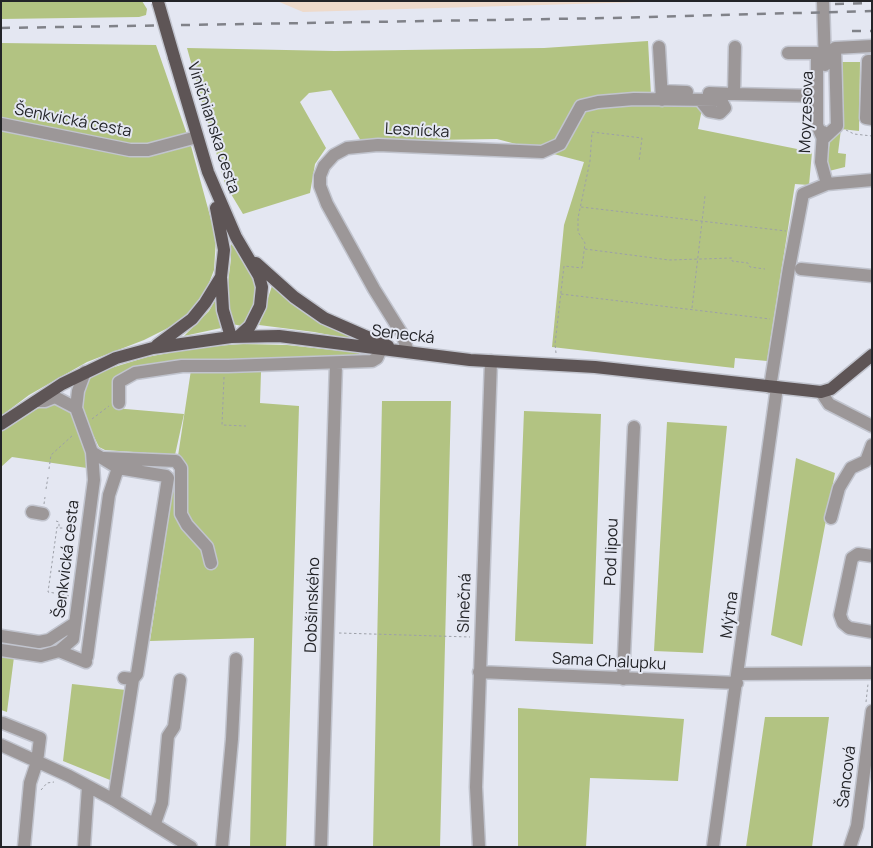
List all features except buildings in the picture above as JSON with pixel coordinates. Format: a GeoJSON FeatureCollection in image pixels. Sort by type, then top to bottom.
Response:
{"type":"FeatureCollection","features":[{"type":"Feature","properties":{"kind":"main road","name":"Viničnianska cesta"},"geometry":{"type":"LineString","coordinates":[[158,2],[208,172],[236,237],[250,258]]}},
{"type":"Feature","properties":{"kind":"main road"},"geometry":{"type":"LineString","coordinates":[[208,172],[222,235],[224,263],[221,277],[223,310],[235,337],[256,316],[262,297],[259,276],[250,258]]}},
{"type":"Feature","properties":{"kind":"main road"},"geometry":{"type":"LineString","coordinates":[[250,258],[294,297],[324,318],[352,332],[382,342],[402,352]]}},
{"type":"Feature","properties":{"kind":"main road"},"geometry":{"type":"LineString","coordinates":[[153,348],[192,319],[206,303],[221,277]]}},
{"type":"Feature","properties":{"kind":"main road","name":"Senecká"},"geometry":{"type":"LineString","coordinates":[[1,424],[34,401],[85,372],[116,358],[153,348],[235,337],[279,336],[402,352],[491,361],[596,368],[821,392]]}},
{"type":"Feature","properties":{"kind":"main road"},"geometry":{"type":"LineString","coordinates":[[821,392],[831,389],[872,355]]}},
{"type":"Feature","properties":{"kind":"street","name":"Moyzesova"},"geometry":{"type":"LineString","coordinates":[[823,1],[825,56],[821,162],[827,184]]}},
{"type":"Feature","properties":{"kind":"street"},"geometry":{"type":"LineString","coordinates":[[788,53],[817,53],[817,125],[822,139],[837,126],[835,48],[872,46]]}},
{"type":"Feature","properties":{"kind":"street"},"geometry":{"type":"LineString","coordinates":[[660,47],[662,96],[740,94],[817,96]]}},
{"type":"Feature","properties":{"kind":"street"},"geometry":{"type":"LineString","coordinates":[[735,47],[740,94]]}},
{"type":"Feature","properties":{"kind":"street"},"geometry":{"type":"LineString","coordinates":[[869,119],[868,61],[872,61]]}},
{"type":"Feature","properties":{"kind":"street","name":"Lesnícka"},"geometry":{"type":"LineString","coordinates":[[402,352],[402,334],[374,289],[327,204],[320,181],[322,171],[329,160],[347,148],[378,145],[542,152],[560,144],[581,106],[598,102],[662,96],[701,101]]}},
{"type":"Feature","properties":{"kind":"street","name":"Šenkvická cesta"},"geometry":{"type":"LineString","coordinates":[[1,124],[130,150],[148,150],[197,137]]}},
{"type":"Feature","properties":{"kind":"street"},"geometry":{"type":"LineString","coordinates":[[827,184],[872,180]]}},
{"type":"Feature","properties":{"kind":"street","name":"Mýtna"},"geometry":{"type":"LineString","coordinates":[[714,847],[789,268],[804,194],[827,184]]}},
{"type":"Feature","properties":{"kind":"street"},"geometry":{"type":"LineString","coordinates":[[801,269],[872,276]]}},
{"type":"Feature","properties":{"kind":"street"},"geometry":{"type":"LineString","coordinates":[[119,404],[119,382],[135,373],[182,366],[336,364],[372,361],[377,358],[381,349]]}},
{"type":"Feature","properties":{"kind":"street","name":"Slnečná"},"geometry":{"type":"LineString","coordinates":[[479,847],[476,787],[491,361]]}},
{"type":"Feature","properties":{"kind":"street","name":"Dobšinského"},"geometry":{"type":"LineString","coordinates":[[322,847],[336,364]]}},
{"type":"Feature","properties":{"kind":"street"},"geometry":{"type":"LineString","coordinates":[[76,408],[78,391],[85,372]]}},
{"type":"Feature","properties":{"kind":"street"},"geometry":{"type":"LineString","coordinates":[[821,392],[828,404],[872,426]]}},
{"type":"Feature","properties":{"kind":"street"},"geometry":{"type":"LineString","coordinates":[[34,401],[45,401],[56,397],[76,408]]}},
{"type":"Feature","properties":{"kind":"street","name":"Šenkvická cesta"},"geometry":{"type":"LineString","coordinates":[[59,651],[73,639],[98,455],[76,408]]}},
{"type":"Feature","properties":{"kind":"street","name":"Pod lipou"},"geometry":{"type":"LineString","coordinates":[[623,679],[634,427]]}},
{"type":"Feature","properties":{"kind":"street"},"geometry":{"type":"LineString","coordinates":[[831,518],[839,488],[851,468],[866,461],[872,445]]}},
{"type":"Feature","properties":{"kind":"street"},"geometry":{"type":"LineString","coordinates":[[98,455],[118,468],[166,476],[168,478],[137,674],[129,679],[114,800]]}},
{"type":"Feature","properties":{"kind":"street"},"geometry":{"type":"LineString","coordinates":[[98,455],[176,461],[181,468],[181,514],[187,525],[207,546],[211,563]]}},
{"type":"Feature","properties":{"kind":"street"},"geometry":{"type":"LineString","coordinates":[[1,650],[41,656],[59,651],[87,660],[109,495],[118,468]]}},
{"type":"Feature","properties":{"kind":"street"},"geometry":{"type":"LineString","coordinates":[[872,556],[858,554],[852,558],[840,615],[843,623],[849,628],[872,632]]}},
{"type":"Feature","properties":{"kind":"street"},"geometry":{"type":"LineString","coordinates":[[1,636],[39,642],[48,640],[75,622]]}},
{"type":"Feature","properties":{"kind":"street"},"geometry":{"type":"LineString","coordinates":[[222,847],[232,739],[236,659]]}},
{"type":"Feature","properties":{"kind":"street","name":"Sama Chalupku"},"geometry":{"type":"LineString","coordinates":[[479,672],[623,679],[737,679],[872,673]]}},
{"type":"Feature","properties":{"kind":"street"},"geometry":{"type":"LineString","coordinates":[[155,823],[162,803],[168,736],[174,728],[180,680]]}},
{"type":"Feature","properties":{"kind":"street","name":"Šancová"},"geometry":{"type":"LineString","coordinates":[[850,847],[857,826],[872,711]]}},
{"type":"Feature","properties":{"kind":"street"},"geometry":{"type":"LineString","coordinates":[[2,724],[40,738],[37,762],[30,783],[24,847]]}},
{"type":"Feature","properties":{"kind":"street"},"geometry":{"type":"LineString","coordinates":[[1,746],[72,778],[114,800],[155,823],[190,846]]}},
{"type":"Feature","properties":{"kind":"street"},"geometry":{"type":"LineString","coordinates":[[84,847],[88,787]]}},
{"type":"Feature","properties":{"kind":"path"},"geometry":{"type":"LineString","coordinates":[[841,128],[854,134],[872,136]]}},
{"type":"Feature","properties":{"kind":"path"},"geometry":{"type":"LineString","coordinates":[[556,354],[555,344],[564,266],[582,268],[585,243],[578,232],[580,207],[590,161],[592,132],[642,138],[639,162]]}},
{"type":"Feature","properties":{"kind":"path"},"geometry":{"type":"LineString","coordinates":[[692,309],[705,196]]}},
{"type":"Feature","properties":{"kind":"path"},"geometry":{"type":"LineString","coordinates":[[580,207],[791,231]]}},
{"type":"Feature","properties":{"kind":"path"},"geometry":{"type":"LineString","coordinates":[[584,249],[669,260],[698,258],[721,260],[722,257],[732,258],[732,261],[748,263],[750,267],[765,269]]}},
{"type":"Feature","properties":{"kind":"path"},"geometry":{"type":"LineString","coordinates":[[560,294],[773,319]]}},
{"type":"Feature","properties":{"kind":"path"},"geometry":{"type":"LineString","coordinates":[[224,366],[222,425],[246,426]]}},
{"type":"Feature","properties":{"kind":"path"},"geometry":{"type":"LineString","coordinates":[[87,423],[111,404],[119,404]]}},
{"type":"Feature","properties":{"kind":"path"},"geometry":{"type":"LineString","coordinates":[[49,469],[51,455],[73,435]]}},
{"type":"Feature","properties":{"kind":"path"},"geometry":{"type":"LineString","coordinates":[[46,489],[48,477]]}},
{"type":"Feature","properties":{"kind":"path"},"geometry":{"type":"LineString","coordinates":[[54,593],[48,592],[57,527],[59,528],[59,522],[56,522]]}},
{"type":"Feature","properties":{"kind":"path"},"geometry":{"type":"LineString","coordinates":[[62,594],[68,596]]}},
{"type":"Feature","properties":{"kind":"path"},"geometry":{"type":"LineString","coordinates":[[337,632],[475,638]]}},
{"type":"Feature","properties":{"kind":"path"},"geometry":{"type":"LineString","coordinates":[[40,790],[47,783],[72,778]]}},
{"type":"Feature","properties":{"kind":"shaded area"},"geometry":{"type":"Polygon","coordinates":[[[277,1],[676,1],[303,12],[277,1]]]}},
{"type":"Feature","properties":{"kind":"green space"},"geometry":{"type":"Polygon","coordinates":[[[1,1],[142,1],[147,9],[146,15],[139,17],[1,19],[1,1]]]}},
{"type":"Feature","properties":{"kind":"green space"},"geometry":{"type":"Polygon","coordinates":[[[648,41],[651,95],[598,104],[696,103],[702,109],[698,129],[812,152],[809,185],[795,184],[767,361],[735,358],[734,368],[552,347],[564,225],[584,162],[497,139],[361,141],[331,90],[309,93],[300,102],[326,148],[315,164],[310,193],[243,214],[225,184],[187,48],[335,51],[544,48],[648,41]]]}},
{"type":"Feature","properties":{"kind":"green space"},"geometry":{"type":"Polygon","coordinates":[[[1,43],[156,45],[191,146],[216,238],[214,270],[204,296],[182,321],[144,340],[87,362],[29,395],[1,416],[1,43]]]}},
{"type":"Feature","properties":{"kind":"green space"},"geometry":{"type":"Polygon","coordinates":[[[835,62],[860,62],[859,131],[841,129],[838,153],[846,154],[845,167],[829,171],[827,161],[832,128],[835,62]]]}},
{"type":"Feature","properties":{"kind":"green space"},"geometry":{"type":"Polygon","coordinates":[[[231,244],[251,268],[258,294],[249,320],[242,326],[232,324],[226,299],[231,244]]]}},
{"type":"Feature","properties":{"kind":"green space"},"geometry":{"type":"Polygon","coordinates":[[[272,286],[298,307],[351,336],[351,339],[259,325],[272,286]]]}},
{"type":"Feature","properties":{"kind":"green space"},"geometry":{"type":"Polygon","coordinates":[[[217,297],[221,328],[184,336],[209,311],[217,297]]]}},
{"type":"Feature","properties":{"kind":"green space"},"geometry":{"type":"Polygon","coordinates":[[[243,344],[287,345],[360,353],[356,356],[183,362],[115,383],[114,408],[184,414],[175,455],[105,450],[99,447],[83,414],[80,396],[86,382],[98,372],[147,357],[201,347],[243,344]]]}},
{"type":"Feature","properties":{"kind":"green space"},"geometry":{"type":"Polygon","coordinates":[[[191,370],[261,372],[260,403],[299,406],[286,847],[250,847],[254,638],[150,641],[191,370]]]}},
{"type":"Feature","properties":{"kind":"green space"},"geometry":{"type":"Polygon","coordinates":[[[382,401],[451,401],[440,847],[373,847],[382,401]]]}},
{"type":"Feature","properties":{"kind":"green space"},"geometry":{"type":"Polygon","coordinates":[[[51,402],[70,408],[84,442],[87,468],[12,457],[1,467],[1,432],[38,408],[51,402]]]}},
{"type":"Feature","properties":{"kind":"green space"},"geometry":{"type":"Polygon","coordinates":[[[524,411],[601,414],[593,644],[515,641],[524,411]]]}},
{"type":"Feature","properties":{"kind":"green space"},"geometry":{"type":"Polygon","coordinates":[[[667,422],[727,426],[703,653],[654,651],[667,422]]]}},
{"type":"Feature","properties":{"kind":"green space"},"geometry":{"type":"Polygon","coordinates":[[[796,458],[835,473],[802,646],[771,635],[796,458]]]}},
{"type":"Feature","properties":{"kind":"green space"},"geometry":{"type":"Polygon","coordinates":[[[1,655],[14,657],[7,712],[1,710],[1,655]]]}},
{"type":"Feature","properties":{"kind":"green space"},"geometry":{"type":"Polygon","coordinates":[[[72,684],[126,690],[110,780],[63,761],[72,684]]]}},
{"type":"Feature","properties":{"kind":"green space"},"geometry":{"type":"Polygon","coordinates":[[[518,708],[684,719],[678,781],[590,778],[586,847],[518,847],[518,708]]]}},
{"type":"Feature","properties":{"kind":"green space"},"geometry":{"type":"Polygon","coordinates":[[[765,717],[829,717],[812,847],[746,847],[765,717]]]}},
{"type":"Feature","properties":{"kind":"railway"},"geometry":{"type":"LineString","coordinates":[[835,4],[872,3]]}},
{"type":"Feature","properties":{"kind":"railway"},"geometry":{"type":"LineString","coordinates":[[1,28],[611,18],[872,11]]}},
{"type":"Feature","properties":{"kind":"railway"},"geometry":{"type":"LineString","coordinates":[[852,31],[872,31]]}}]}
